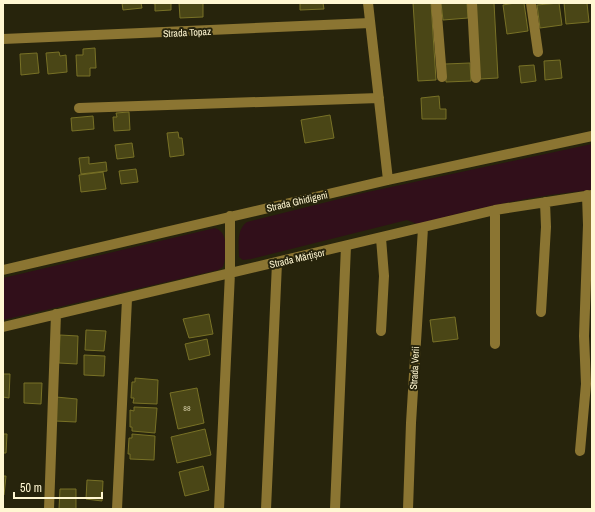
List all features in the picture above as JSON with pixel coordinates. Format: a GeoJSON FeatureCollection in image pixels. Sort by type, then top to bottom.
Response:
{"type":"FeatureCollection","features":[{"type":"Feature","properties":{"kind":"street"},"geometry":{"type":"LineString","coordinates":[[368,3],[388,180]]}},
{"type":"Feature","properties":{"kind":"street"},"geometry":{"type":"LineString","coordinates":[[436,3],[442,77]]}},
{"type":"Feature","properties":{"kind":"street"},"geometry":{"type":"LineString","coordinates":[[472,3],[476,78]]}},
{"type":"Feature","properties":{"kind":"street"},"geometry":{"type":"LineString","coordinates":[[531,3],[538,52]]}},
{"type":"Feature","properties":{"kind":"street","name":"Strada Topaz"},"geometry":{"type":"LineString","coordinates":[[3,39],[370,23]]}},
{"type":"Feature","properties":{"kind":"street"},"geometry":{"type":"LineString","coordinates":[[79,108],[379,98]]}},
{"type":"Feature","properties":{"kind":"street","name":"Strada Ghidigeni"},"geometry":{"type":"LineString","coordinates":[[3,270],[388,180],[592,136]]}},
{"type":"Feature","properties":{"kind":"street"},"geometry":{"type":"LineString","coordinates":[[580,451],[586,384],[584,336],[590,195]]}},
{"type":"Feature","properties":{"kind":"street","name":"Strada Mărțișor"},"geometry":{"type":"LineString","coordinates":[[3,328],[56,314],[127,299],[495,210],[590,195]]}},
{"type":"Feature","properties":{"kind":"street"},"geometry":{"type":"LineString","coordinates":[[541,312],[546,227],[545,202]]}},
{"type":"Feature","properties":{"kind":"street"},"geometry":{"type":"LineString","coordinates":[[495,210],[495,344]]}},
{"type":"Feature","properties":{"kind":"street"},"geometry":{"type":"LineString","coordinates":[[219,509],[230,273],[230,216]]}},
{"type":"Feature","properties":{"kind":"street","name":"Strada Verii"},"geometry":{"type":"LineString","coordinates":[[408,509],[411,423],[423,228]]}},
{"type":"Feature","properties":{"kind":"street"},"geometry":{"type":"LineString","coordinates":[[381,238],[384,276],[381,331]]}},
{"type":"Feature","properties":{"kind":"street"},"geometry":{"type":"LineString","coordinates":[[335,509],[346,246]]}},
{"type":"Feature","properties":{"kind":"street"},"geometry":{"type":"LineString","coordinates":[[266,509],[277,263]]}},
{"type":"Feature","properties":{"kind":"street"},"geometry":{"type":"LineString","coordinates":[[117,509],[127,299]]}},
{"type":"Feature","properties":{"kind":"street"},"geometry":{"type":"LineString","coordinates":[[49,509],[56,314]]}},
{"type":"Feature","properties":{"kind":"shaded area"},"geometry":{"type":"Polygon","coordinates":[[[592,144],[592,190],[549,195],[506,203],[417,224],[407,220],[251,259],[243,260],[239,257],[241,229],[247,222],[363,193],[592,144]]]}},
{"type":"Feature","properties":{"kind":"shaded area"},"geometry":{"type":"Polygon","coordinates":[[[215,228],[220,230],[223,234],[226,244],[223,267],[218,270],[3,320],[3,278],[215,228]]]}},
{"type":"Feature","properties":{"kind":"building"},"geometry":{"type":"Polygon","coordinates":[[[122,3],[141,3],[142,8],[123,10],[122,3]]]}},
{"type":"Feature","properties":{"kind":"building"},"geometry":{"type":"Polygon","coordinates":[[[151,3],[171,3],[171,10],[155,11],[155,4],[151,3]]]}},
{"type":"Feature","properties":{"kind":"building"},"geometry":{"type":"Polygon","coordinates":[[[179,3],[203,3],[203,17],[180,18],[179,3]]]}},
{"type":"Feature","properties":{"kind":"building"},"geometry":{"type":"Polygon","coordinates":[[[300,3],[323,3],[324,9],[300,10],[300,3]]]}},
{"type":"Feature","properties":{"kind":"building"},"geometry":{"type":"Polygon","coordinates":[[[413,3],[431,3],[436,80],[418,81],[413,3]]]}},
{"type":"Feature","properties":{"kind":"building"},"geometry":{"type":"Polygon","coordinates":[[[441,3],[467,3],[468,18],[443,20],[441,3]]]}},
{"type":"Feature","properties":{"kind":"building"},"geometry":{"type":"Polygon","coordinates":[[[475,3],[494,3],[498,78],[480,79],[475,3]]]}},
{"type":"Feature","properties":{"kind":"building"},"geometry":{"type":"Polygon","coordinates":[[[524,3],[528,31],[507,34],[503,5],[524,3]]]}},
{"type":"Feature","properties":{"kind":"building"},"geometry":{"type":"Polygon","coordinates":[[[559,3],[562,25],[540,28],[537,5],[559,3]]]}},
{"type":"Feature","properties":{"kind":"building"},"geometry":{"type":"Polygon","coordinates":[[[564,3],[587,3],[589,22],[566,24],[564,3]]]}},
{"type":"Feature","properties":{"kind":"building"},"geometry":{"type":"Polygon","coordinates":[[[95,48],[96,68],[90,68],[90,76],[77,76],[76,55],[83,55],[83,49],[95,48]]]}},
{"type":"Feature","properties":{"kind":"building"},"geometry":{"type":"Polygon","coordinates":[[[59,52],[60,56],[66,55],[67,72],[48,74],[46,53],[59,52]]]}},
{"type":"Feature","properties":{"kind":"building"},"geometry":{"type":"Polygon","coordinates":[[[37,53],[39,73],[21,75],[20,54],[37,53]]]}},
{"type":"Feature","properties":{"kind":"building"},"geometry":{"type":"Polygon","coordinates":[[[560,60],[562,78],[545,80],[544,61],[560,60]]]}},
{"type":"Feature","properties":{"kind":"building"},"geometry":{"type":"Polygon","coordinates":[[[470,63],[471,81],[446,82],[445,64],[470,63]]]}},
{"type":"Feature","properties":{"kind":"building"},"geometry":{"type":"Polygon","coordinates":[[[534,65],[536,81],[521,83],[519,66],[534,65]]]}},
{"type":"Feature","properties":{"kind":"building"},"geometry":{"type":"Polygon","coordinates":[[[439,96],[440,109],[446,109],[446,119],[422,119],[421,98],[439,96]]]}},
{"type":"Feature","properties":{"kind":"building"},"geometry":{"type":"Polygon","coordinates":[[[129,112],[130,130],[114,131],[113,117],[117,117],[116,113],[129,112]]]}},
{"type":"Feature","properties":{"kind":"building"},"geometry":{"type":"Polygon","coordinates":[[[330,115],[334,138],[305,143],[301,120],[330,115]]]}},
{"type":"Feature","properties":{"kind":"building"},"geometry":{"type":"Polygon","coordinates":[[[93,116],[94,129],[72,131],[71,118],[93,116]]]}},
{"type":"Feature","properties":{"kind":"building"},"geometry":{"type":"Polygon","coordinates":[[[178,132],[179,138],[182,138],[184,155],[170,157],[167,133],[178,132]]]}},
{"type":"Feature","properties":{"kind":"building"},"geometry":{"type":"Polygon","coordinates":[[[132,143],[134,157],[117,159],[115,145],[132,143]]]}},
{"type":"Feature","properties":{"kind":"building"},"geometry":{"type":"Polygon","coordinates":[[[89,157],[89,164],[106,162],[107,171],[81,174],[79,158],[89,157]]]}},
{"type":"Feature","properties":{"kind":"building"},"geometry":{"type":"Polygon","coordinates":[[[136,169],[138,182],[121,184],[119,171],[136,169]]]}},
{"type":"Feature","properties":{"kind":"building"},"geometry":{"type":"Polygon","coordinates":[[[103,172],[106,189],[81,192],[79,175],[103,172]]]}},
{"type":"Feature","properties":{"kind":"building"},"geometry":{"type":"Polygon","coordinates":[[[209,314],[213,334],[189,338],[183,319],[209,314]]]}},
{"type":"Feature","properties":{"kind":"building"},"geometry":{"type":"Polygon","coordinates":[[[455,317],[458,339],[433,342],[430,320],[455,317]]]}},
{"type":"Feature","properties":{"kind":"building"},"geometry":{"type":"Polygon","coordinates":[[[86,330],[106,331],[104,351],[85,350],[86,330]]]}},
{"type":"Feature","properties":{"kind":"building"},"geometry":{"type":"Polygon","coordinates":[[[60,335],[78,336],[77,364],[59,363],[60,335]]]}},
{"type":"Feature","properties":{"kind":"building"},"geometry":{"type":"Polygon","coordinates":[[[207,339],[210,355],[189,360],[185,344],[207,339]]]}},
{"type":"Feature","properties":{"kind":"building"},"geometry":{"type":"Polygon","coordinates":[[[84,355],[105,356],[104,376],[84,375],[84,355]]]}},
{"type":"Feature","properties":{"kind":"building"},"geometry":{"type":"Polygon","coordinates":[[[3,374],[10,374],[9,398],[3,397],[3,374]]]}},
{"type":"Feature","properties":{"kind":"building"},"geometry":{"type":"Polygon","coordinates":[[[135,378],[158,380],[157,404],[133,403],[134,398],[131,398],[132,382],[135,382],[135,378]]]}},
{"type":"Feature","properties":{"kind":"building"},"geometry":{"type":"Polygon","coordinates":[[[24,383],[42,383],[41,404],[24,403],[24,383]]]}},
{"type":"Feature","properties":{"kind":"building"},"geometry":{"type":"Polygon","coordinates":[[[197,388],[204,423],[178,429],[170,393],[197,388]]]}},
{"type":"Feature","properties":{"kind":"building"},"geometry":{"type":"Polygon","coordinates":[[[56,397],[77,399],[76,422],[55,421],[56,397]]]}},
{"type":"Feature","properties":{"kind":"building"},"geometry":{"type":"Polygon","coordinates":[[[134,407],[157,408],[155,433],[132,431],[132,427],[130,427],[130,410],[134,411],[134,407]]]}},
{"type":"Feature","properties":{"kind":"building"},"geometry":{"type":"Polygon","coordinates":[[[205,429],[211,455],[177,463],[171,437],[205,429]]]}},
{"type":"Feature","properties":{"kind":"building"},"geometry":{"type":"Polygon","coordinates":[[[3,434],[7,434],[6,453],[3,453],[3,434]]]}},
{"type":"Feature","properties":{"kind":"building"},"geometry":{"type":"Polygon","coordinates":[[[132,434],[155,436],[154,460],[130,459],[130,454],[128,454],[129,438],[132,438],[132,434]]]}},
{"type":"Feature","properties":{"kind":"building"},"geometry":{"type":"Polygon","coordinates":[[[203,466],[209,490],[185,496],[179,472],[203,466]]]}},
{"type":"Feature","properties":{"kind":"building"},"geometry":{"type":"Polygon","coordinates":[[[3,476],[6,476],[4,495],[3,495],[3,476]]]}},
{"type":"Feature","properties":{"kind":"building"},"geometry":{"type":"Polygon","coordinates":[[[87,480],[103,481],[102,501],[86,499],[87,480]]]}},
{"type":"Feature","properties":{"kind":"building"},"geometry":{"type":"Polygon","coordinates":[[[60,489],[76,489],[76,509],[59,509],[60,489]]]}}]}
